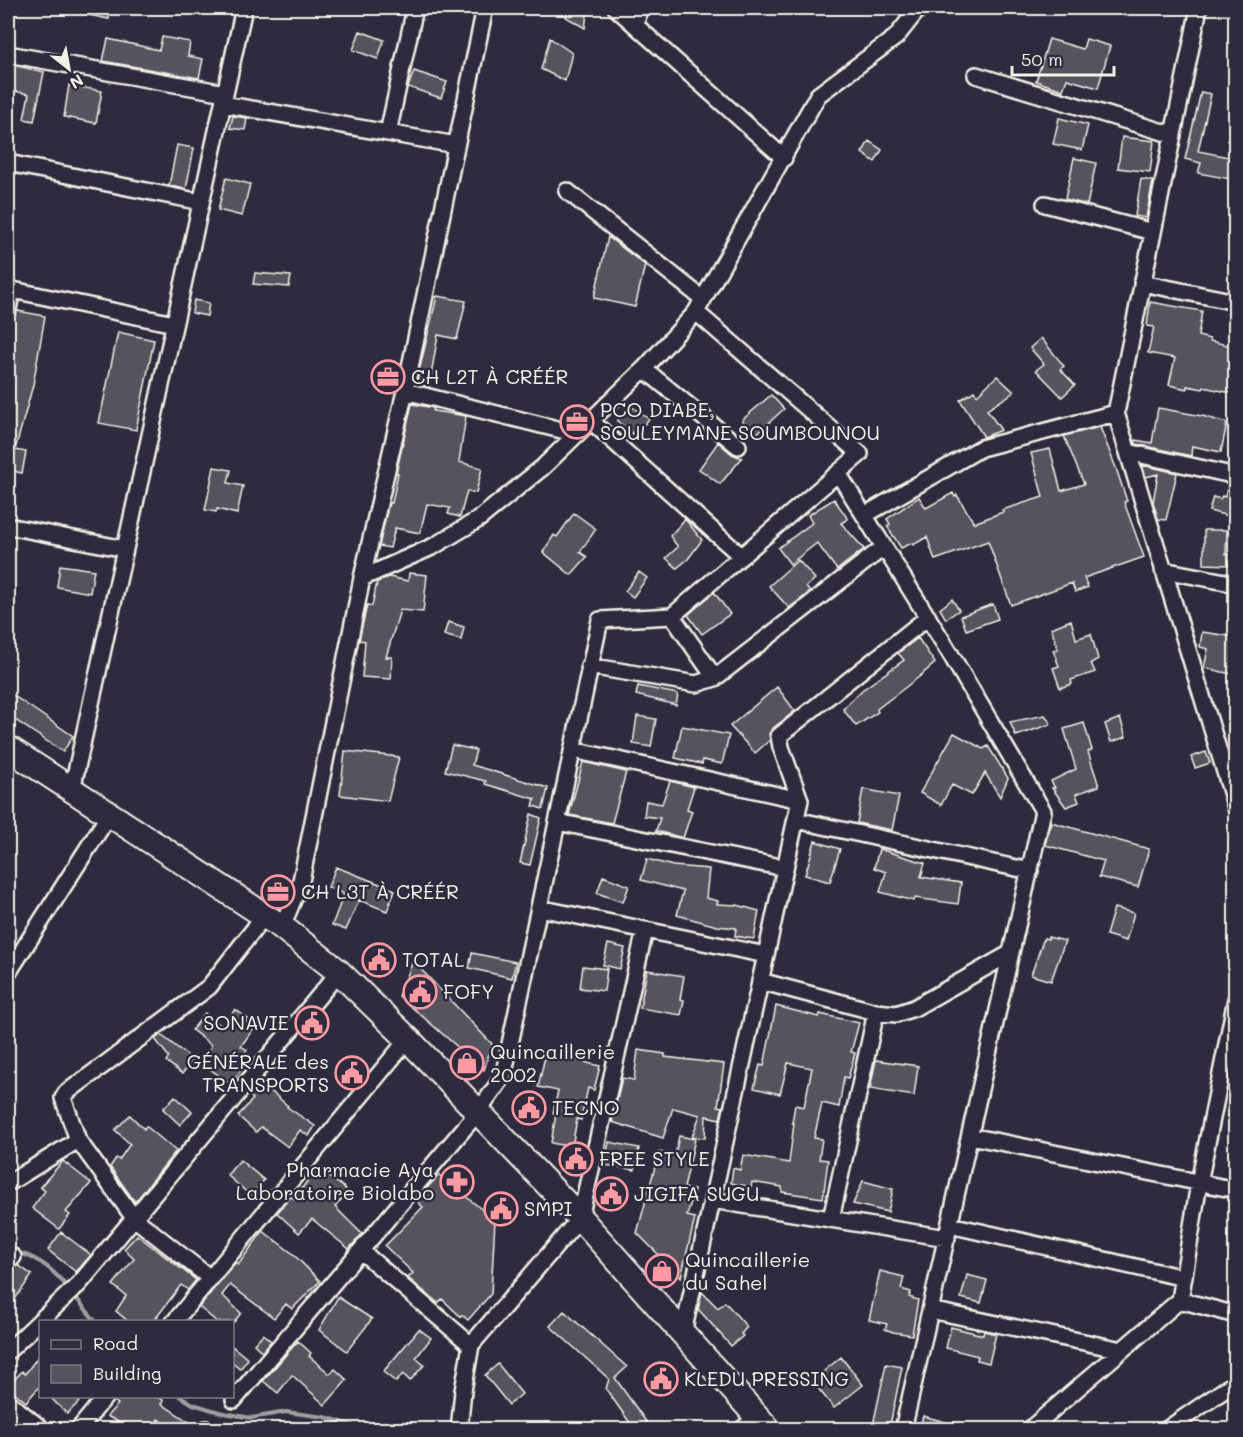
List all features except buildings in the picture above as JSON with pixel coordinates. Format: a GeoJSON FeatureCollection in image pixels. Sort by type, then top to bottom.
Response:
{"type":"FeatureCollection","features":[{"type":"Feature","properties":{"kind":"main road"},"geometry":{"type":"LineString","coordinates":[[8,748],[273,921],[339,972],[408,1039],[580,1218],[683,1333],[756,1425]]}},
{"type":"Feature","properties":{"kind":"street"},"geometry":{"type":"LineString","coordinates":[[72,790],[244,8]]}},
{"type":"Feature","properties":{"kind":"street"},"geometry":{"type":"LineString","coordinates":[[388,133],[415,8]]}},
{"type":"Feature","properties":{"kind":"street"},"geometry":{"type":"LineString","coordinates":[[210,1278],[134,1218],[78,1140],[63,1098],[66,1093],[210,987],[273,921],[301,881],[362,578],[405,391],[485,8]]}},
{"type":"Feature","properties":{"kind":"street"},"geometry":{"type":"LineString","coordinates":[[616,8],[784,158]]}},
{"type":"Feature","properties":{"kind":"street"},"geometry":{"type":"LineString","coordinates":[[636,26],[639,8]]}},
{"type":"Feature","properties":{"kind":"street"},"geometry":{"type":"LineString","coordinates":[[362,578],[434,546],[479,519],[543,467],[644,369],[700,306],[818,95],[896,38],[919,8]]}},
{"type":"Feature","properties":{"kind":"street"},"geometry":{"type":"LineString","coordinates":[[1199,8],[1116,413],[1236,808]]}},
{"type":"Feature","properties":{"kind":"street"},"geometry":{"type":"LineString","coordinates":[[8,54],[456,145]]}},
{"type":"Feature","properties":{"kind":"street"},"geometry":{"type":"LineString","coordinates":[[976,75],[1173,135]]}},
{"type":"Feature","properties":{"kind":"street"},"geometry":{"type":"LineString","coordinates":[[8,163],[201,202]]}},
{"type":"Feature","properties":{"kind":"street"},"geometry":{"type":"LineString","coordinates":[[234,1400],[478,1112],[503,1077],[600,620],[672,616],[860,454],[700,306],[567,191]]}},
{"type":"Feature","properties":{"kind":"street"},"geometry":{"type":"LineString","coordinates":[[1045,204],[1153,232]]}},
{"type":"Feature","properties":{"kind":"street"},"geometry":{"type":"LineString","coordinates":[[1142,283],[1236,302]]}},
{"type":"Feature","properties":{"kind":"street"},"geometry":{"type":"LineString","coordinates":[[8,309],[10,290],[174,324]]}},
{"type":"Feature","properties":{"kind":"street"},"geometry":{"type":"LineString","coordinates":[[644,369],[738,446]]}},
{"type":"Feature","properties":{"kind":"street"},"geometry":{"type":"LineString","coordinates":[[405,391],[578,434]]}},
{"type":"Feature","properties":{"kind":"street"},"geometry":{"type":"LineString","coordinates":[[865,515],[981,448],[1116,413]]}},
{"type":"Feature","properties":{"kind":"street"},"geometry":{"type":"LineString","coordinates":[[591,421],[741,556]]}},
{"type":"Feature","properties":{"kind":"street"},"geometry":{"type":"LineString","coordinates":[[1128,452],[1236,476]]}},
{"type":"Feature","properties":{"kind":"street"},"geometry":{"type":"LineString","coordinates":[[838,473],[928,617],[1043,811],[903,1430]]}},
{"type":"Feature","properties":{"kind":"street"},"geometry":{"type":"LineString","coordinates":[[8,526],[125,549]]}},
{"type":"Feature","properties":{"kind":"street"},"geometry":{"type":"LineString","coordinates":[[589,666],[696,684],[715,678],[884,547]]}},
{"type":"Feature","properties":{"kind":"street"},"geometry":{"type":"LineString","coordinates":[[1163,570],[1236,584]]}},
{"type":"Feature","properties":{"kind":"street"},"geometry":{"type":"LineString","coordinates":[[672,616],[715,678]]}},
{"type":"Feature","properties":{"kind":"street"},"geometry":{"type":"LineString","coordinates":[[683,1333],[800,800],[779,736],[928,617]]}},
{"type":"Feature","properties":{"kind":"street"},"geometry":{"type":"LineString","coordinates":[[573,750],[800,800]]}},
{"type":"Feature","properties":{"kind":"street"},"geometry":{"type":"LineString","coordinates":[[8,974],[109,815]]}},
{"type":"Feature","properties":{"kind":"street"},"geometry":{"type":"LineString","coordinates":[[796,820],[1030,871]]}},
{"type":"Feature","properties":{"kind":"street"},"geometry":{"type":"LineString","coordinates":[[557,822],[785,868]]}},
{"type":"Feature","properties":{"kind":"street"},"geometry":{"type":"LineString","coordinates":[[539,908],[766,955]]}},
{"type":"Feature","properties":{"kind":"street"},"geometry":{"type":"LineString","coordinates":[[459,1430],[471,1345],[580,1218],[645,930]]}},
{"type":"Feature","properties":{"kind":"street"},"geometry":{"type":"LineString","coordinates":[[760,981],[876,1012],[896,1014],[914,1008],[1011,953]]}},
{"type":"Feature","properties":{"kind":"street"},"geometry":{"type":"LineString","coordinates":[[41,1320],[79,1284],[339,972]]}},
{"type":"Feature","properties":{"kind":"street"},"geometry":{"type":"LineString","coordinates":[[1029,1430],[1180,1300],[1199,1183],[1236,999]]}},
{"type":"Feature","properties":{"kind":"street"},"geometry":{"type":"LineString","coordinates":[[831,1219],[876,1012]]}},
{"type":"Feature","properties":{"kind":"street"},"geometry":{"type":"LineString","coordinates":[[176,1320],[408,1039]]}},
{"type":"Feature","properties":{"kind":"street"},"geometry":{"type":"LineString","coordinates":[[970,1136],[1236,1190]]}},
{"type":"Feature","properties":{"kind":"street"},"geometry":{"type":"LineString","coordinates":[[12,1181],[78,1140]]}},
{"type":"Feature","properties":{"kind":"street"},"geometry":{"type":"LineString","coordinates":[[712,1200],[831,1219],[948,1232],[1184,1278]]}},
{"type":"Feature","properties":{"kind":"street"},"geometry":{"type":"LineString","coordinates":[[361,1251],[471,1345]]}},
{"type":"Feature","properties":{"kind":"street"},"geometry":{"type":"LineString","coordinates":[[1180,1300],[1236,1315]]}},
{"type":"Feature","properties":{"kind":"street"},"geometry":{"type":"LineString","coordinates":[[930,1310],[1122,1350]]}},
{"type":"Feature","properties":{"kind":"street"},"geometry":{"type":"LineString","coordinates":[[8,1351],[39,1322]]}},
{"type":"Feature","properties":{"kind":"street"},"geometry":{"type":"LineString","coordinates":[[1166,1430],[1236,1382]]}},
{"type":"Feature","properties":{"kind":"street"},"geometry":{"type":"LineString","coordinates":[[78,1430],[104,1398]]}},
{"type":"Feature","properties":{"kind":"street"},"geometry":{"type":"LineString","coordinates":[[8,1424],[13,1406],[44,1430]]}},
{"type":"Feature","properties":{"kind":"waterway"},"geometry":{"type":"LineString","coordinates":[[8,1250],[27,1255],[42,1263],[68,1288]]}},
{"type":"Feature","properties":{"kind":"waterway"},"geometry":{"type":"LineString","coordinates":[[73,1294],[94,1320]]}},
{"type":"Feature","properties":{"kind":"waterway"},"geometry":{"type":"LineString","coordinates":[[183,1398],[193,1404],[219,1412],[251,1418],[286,1412],[325,1417],[364,1429],[394,1427],[444,1430]]}},
{"type":"Feature","properties":{"kind":"place","name":"CH L2T À CRÉÉR"},"geometry":{"type":"Point","coordinates":[388,377]}},
{"type":"Feature","properties":{"kind":"place","name":"PCO DIABE, SOULEYMANE SOUMBOUNOU"},"geometry":{"type":"Point","coordinates":[577,422]}},
{"type":"Feature","properties":{"kind":"place","name":"CH L3T À CRÉÉR"},"geometry":{"type":"Point","coordinates":[278,892]}},
{"type":"Feature","properties":{"kind":"place","name":"TOTAL"},"geometry":{"type":"Point","coordinates":[379,960]}},
{"type":"Feature","properties":{"kind":"place","name":"FOFY"},"geometry":{"type":"Point","coordinates":[420,992]}},
{"type":"Feature","properties":{"kind":"place","name":"SONAVIE"},"geometry":{"type":"Point","coordinates":[312,1023]}},
{"type":"Feature","properties":{"kind":"place","name":"Quincaillerie 2002"},"geometry":{"type":"Point","coordinates":[467,1063]}},
{"type":"Feature","properties":{"kind":"place","name":"GÉNÉRALE des TRANSPORTS"},"geometry":{"type":"Point","coordinates":[352,1073]}},
{"type":"Feature","properties":{"kind":"place","name":"TECNO"},"geometry":{"type":"Point","coordinates":[529,1108]}},
{"type":"Feature","properties":{"kind":"place","name":"FREE STYLE"},"geometry":{"type":"Point","coordinates":[576,1159]}},
{"type":"Feature","properties":{"kind":"place","name":"Pharmacie Aya Laboratoire Biolabo"},"geometry":{"type":"Point","coordinates":[457,1182]}},
{"type":"Feature","properties":{"kind":"place","name":"JIGIFA SUGU"},"geometry":{"type":"Point","coordinates":[611,1194]}},
{"type":"Feature","properties":{"kind":"place","name":"SMPI"},"geometry":{"type":"Point","coordinates":[501,1209]}},
{"type":"Feature","properties":{"kind":"place","name":"Quincaillerie du Sahel"},"geometry":{"type":"Point","coordinates":[662,1271]}},
{"type":"Feature","properties":{"kind":"place","name":"KLEDU PRESSING"},"geometry":{"type":"Point","coordinates":[661,1379]}}]}
